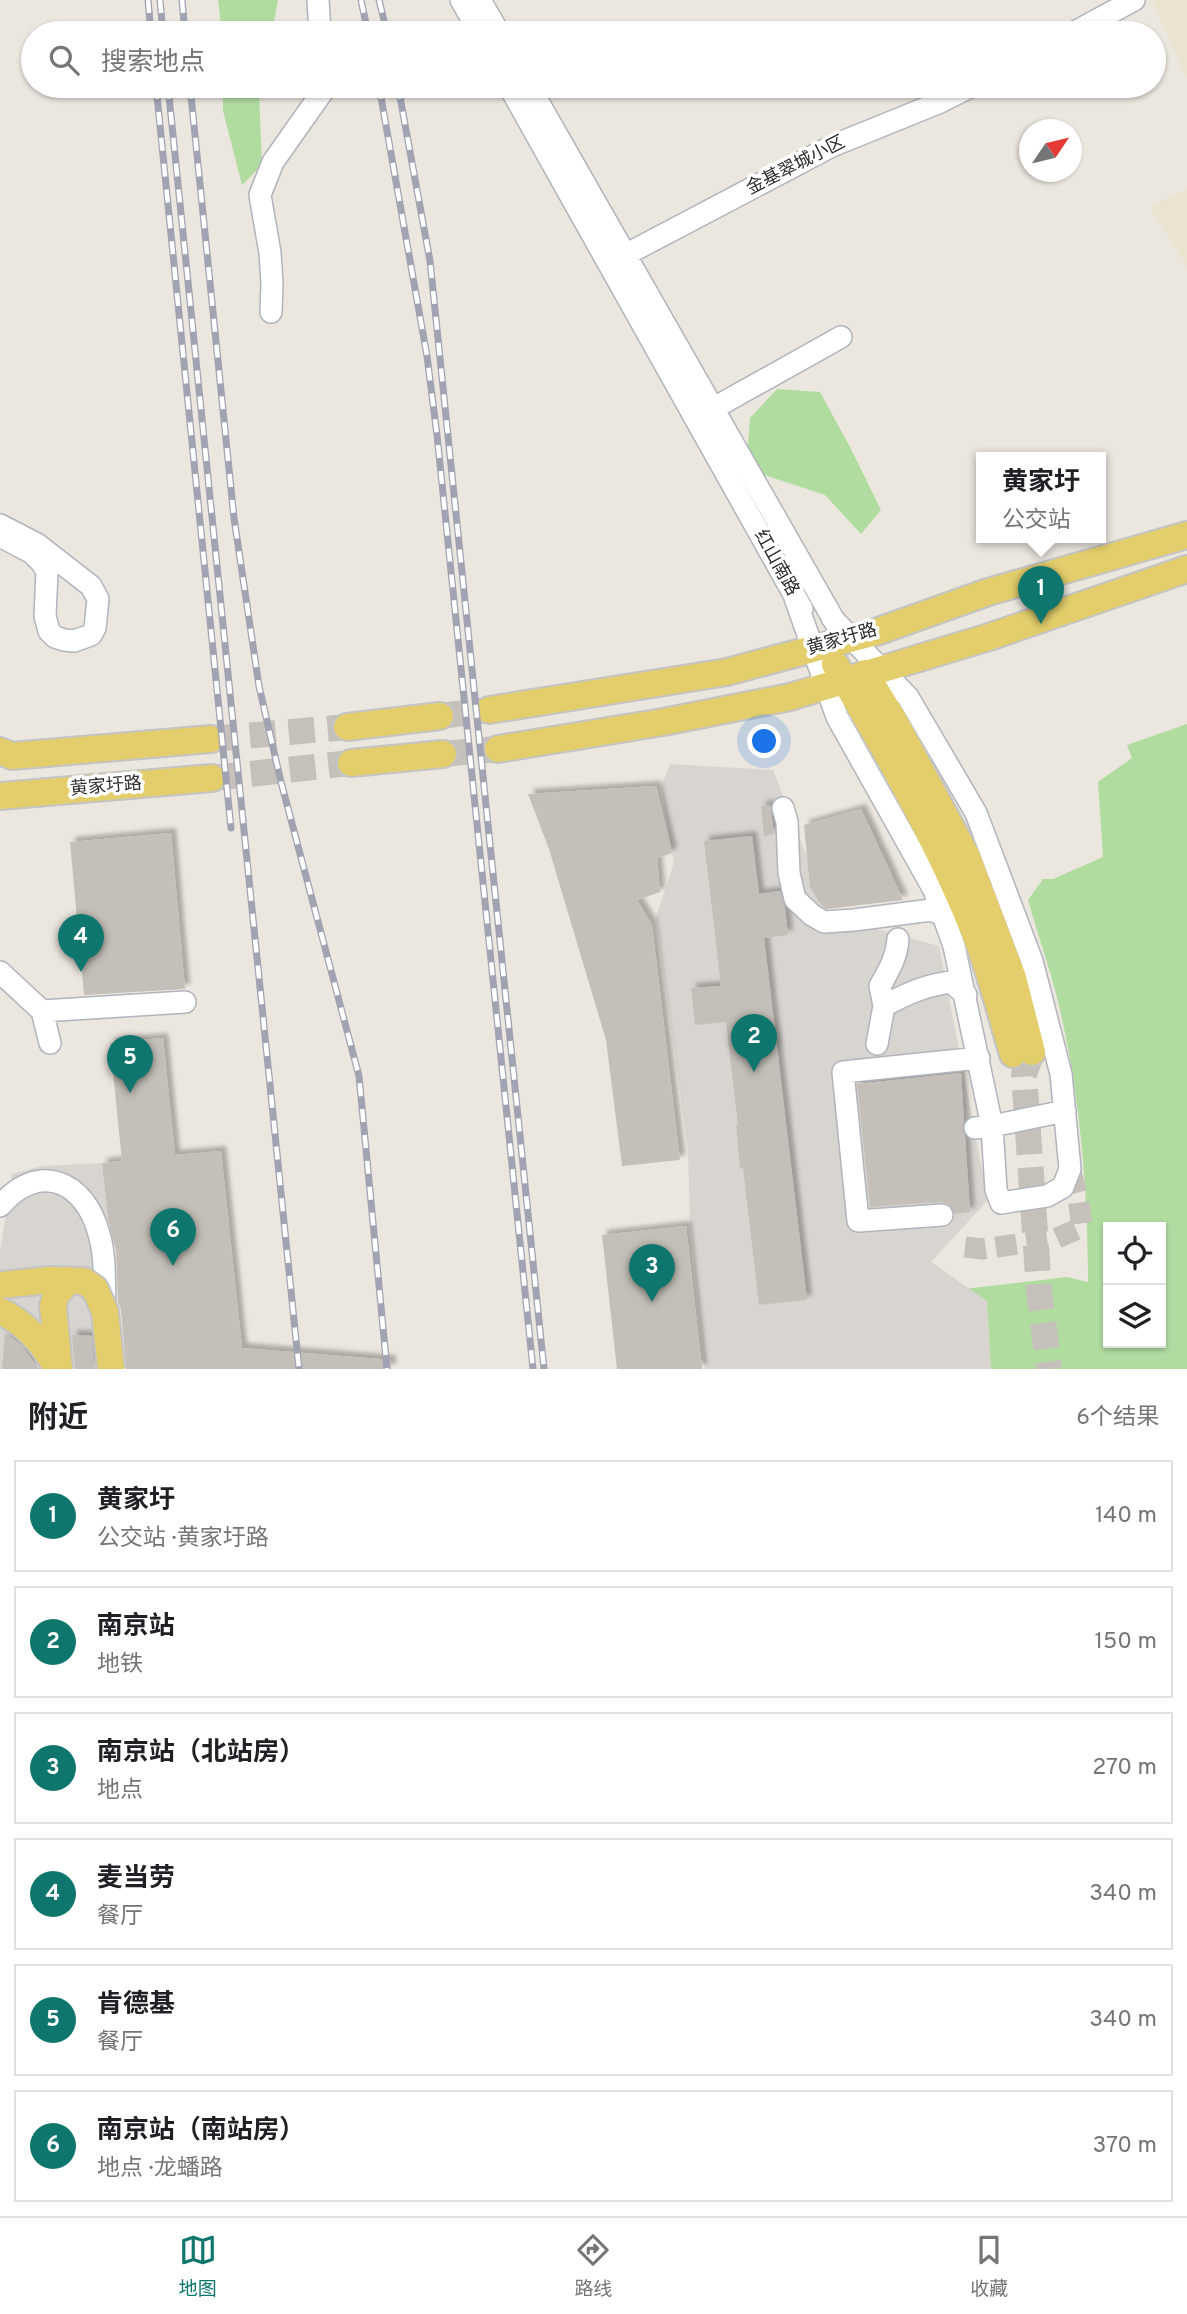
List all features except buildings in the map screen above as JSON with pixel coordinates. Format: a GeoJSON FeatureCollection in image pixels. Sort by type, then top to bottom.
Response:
{"type":"FeatureCollection","features":[{"type":"Feature","properties":{"kind":"main road","name":"黄家圩路"},"geometry":{"type":"LineString","coordinates":[[489,710],[727,672],[833,637],[888,628],[988,592],[1187,535]]}},
{"type":"Feature","properties":{"kind":"main road"},"geometry":{"type":"LineString","coordinates":[[498,749],[676,720],[790,697],[989,637],[1187,569]]}},
{"type":"Feature","properties":{"kind":"main road","name":"红山南路"},"geometry":{"type":"LineString","coordinates":[[833,637],[854,676],[893,719],[967,857],[1013,978],[1023,1053]]}},
{"type":"Feature","properties":{"kind":"main road"},"geometry":{"type":"LineString","coordinates":[[347,727],[440,716]]}},
{"type":"Feature","properties":{"kind":"main road"},"geometry":{"type":"LineString","coordinates":[[0,751],[12,756],[211,739]]}},
{"type":"Feature","properties":{"kind":"main road"},"geometry":{"type":"LineString","coordinates":[[351,763],[443,754]]}},
{"type":"Feature","properties":{"kind":"main road","name":"黄家圩路"},"geometry":{"type":"LineString","coordinates":[[0,796],[212,778]]}},
{"type":"Feature","properties":{"kind":"main road"},"geometry":{"type":"LineString","coordinates":[[58,1369],[53,1306],[56,1295],[69,1280]]}},
{"type":"Feature","properties":{"kind":"main road"},"geometry":{"type":"LineString","coordinates":[[0,1285],[69,1280],[84,1281],[95,1289],[106,1312],[111,1369]]}},
{"type":"Feature","properties":{"kind":"main road"},"geometry":{"type":"LineString","coordinates":[[0,1311],[30,1330],[58,1369]]}},
{"type":"Feature","properties":{"kind":"street"},"geometry":{"type":"LineString","coordinates":[[318,0],[319,21]]}},
{"type":"Feature","properties":{"kind":"street"},"geometry":{"type":"LineString","coordinates":[[461,0],[473,21]]}},
{"type":"Feature","properties":{"kind":"street"},"geometry":{"type":"LineString","coordinates":[[480,0],[492,21]]}},
{"type":"Feature","properties":{"kind":"street"},"geometry":{"type":"LineString","coordinates":[[1095,21],[1134,0]]}},
{"type":"Feature","properties":{"kind":"street"},"geometry":{"type":"LineString","coordinates":[[271,312],[270,253],[260,195],[273,162],[318,98]]}},
{"type":"Feature","properties":{"kind":"street","name":"红山南路"},"geometry":{"type":"LineString","coordinates":[[516,98],[795,598],[833,637]]}},
{"type":"Feature","properties":{"kind":"street","name":"红山南路"},"geometry":{"type":"LineString","coordinates":[[536,98],[714,408],[833,637]]}},
{"type":"Feature","properties":{"kind":"street","name":"金基翠城小区"},"geometry":{"type":"LineString","coordinates":[[625,255],[832,146],[948,98]]}},
{"type":"Feature","properties":{"kind":"street"},"geometry":{"type":"LineString","coordinates":[[714,408],[841,337]]}},
{"type":"Feature","properties":{"kind":"street"},"geometry":{"type":"LineString","coordinates":[[0,525],[37,544],[91,586],[98,599],[95,628],[90,635],[74,641],[64,640],[49,631],[45,616],[47,572],[32,553],[0,536]]}},
{"type":"Feature","properties":{"kind":"street"},"geometry":{"type":"LineString","coordinates":[[833,637],[854,676],[908,697],[976,813],[1032,961],[1061,1074],[1070,1169],[1063,1187],[1047,1196],[1001,1203],[996,1190],[983,1127],[979,1058],[954,946],[934,890],[837,717],[854,676]]}},
{"type":"Feature","properties":{"kind":"street"},"geometry":{"type":"LineString","coordinates":[[783,808],[787,822],[789,873],[795,899],[812,915],[824,922],[931,909],[943,915]]}},
{"type":"Feature","properties":{"kind":"street"},"geometry":{"type":"LineString","coordinates":[[877,1044],[884,1006],[880,986],[892,964],[898,939]]}},
{"type":"Feature","properties":{"kind":"street"},"geometry":{"type":"LineString","coordinates":[[0,972],[42,1011],[50,1043]]}},
{"type":"Feature","properties":{"kind":"street"},"geometry":{"type":"LineString","coordinates":[[884,1006],[909,993],[951,982],[966,995]]}},
{"type":"Feature","properties":{"kind":"street"},"geometry":{"type":"LineString","coordinates":[[42,1011],[185,1002]]}},
{"type":"Feature","properties":{"kind":"street"},"geometry":{"type":"LineString","coordinates":[[942,1214],[858,1221],[843,1072],[979,1058]]}},
{"type":"Feature","properties":{"kind":"street"},"geometry":{"type":"LineString","coordinates":[[983,1127],[1065,1111]]}},
{"type":"Feature","properties":{"kind":"street"},"geometry":{"type":"LineString","coordinates":[[0,1206],[19,1187],[36,1181],[52,1181],[72,1190],[88,1209],[100,1235],[106,1312]]}},
{"type":"Feature","properties":{"kind":"shaded area"},"geometry":{"type":"Polygon","coordinates":[[[1152,0],[1187,0],[1187,78],[1166,31],[1166,21],[1161,21],[1152,0]]]}},
{"type":"Feature","properties":{"kind":"shaded area"},"geometry":{"type":"Polygon","coordinates":[[[1187,189],[1187,266],[1150,207],[1187,189]]]}},
{"type":"Feature","properties":{"kind":"shaded area"},"geometry":{"type":"Polygon","coordinates":[[[670,764],[773,770],[830,916],[939,946],[988,1200],[931,1262],[987,1301],[991,1369],[705,1369],[690,1224],[688,1150],[656,917],[674,863],[661,787],[670,764]]]}},
{"type":"Feature","properties":{"kind":"shaded area"},"geometry":{"type":"Polygon","coordinates":[[[102,1163],[123,1369],[0,1369],[0,1252],[12,1174],[42,1166],[102,1163]]]}},
{"type":"Feature","properties":{"kind":"green space"},"geometry":{"type":"Polygon","coordinates":[[[218,0],[278,0],[274,21],[221,21],[218,0]]]}},
{"type":"Feature","properties":{"kind":"green space"},"geometry":{"type":"Polygon","coordinates":[[[223,98],[259,98],[262,165],[242,185],[223,111],[223,98]]]}},
{"type":"Feature","properties":{"kind":"green space"},"geometry":{"type":"Polygon","coordinates":[[[777,389],[820,392],[881,510],[861,534],[825,495],[746,469],[750,418],[777,389]]]}},
{"type":"Feature","properties":{"kind":"green space"},"geometry":{"type":"Polygon","coordinates":[[[1187,724],[1187,1369],[945,1369],[955,1290],[1067,1277],[1088,1282],[1085,1183],[1069,1051],[1051,974],[1028,900],[1043,879],[1053,879],[1103,857],[1098,782],[1132,758],[1127,745],[1187,724]]]}},
{"type":"Feature","properties":{"kind":"tunnel"},"geometry":{"type":"LineString","coordinates":[[440,716],[489,710]]}},
{"type":"Feature","properties":{"kind":"tunnel"},"geometry":{"type":"LineString","coordinates":[[211,739],[347,727]]}},
{"type":"Feature","properties":{"kind":"tunnel"},"geometry":{"type":"LineString","coordinates":[[443,754],[498,749]]}},
{"type":"Feature","properties":{"kind":"tunnel"},"geometry":{"type":"LineString","coordinates":[[212,778],[351,763]]}},
{"type":"Feature","properties":{"kind":"tunnel"},"geometry":{"type":"LineString","coordinates":[[1032,1052],[1024,1074],[1039,1290],[1049,1369]]}},
{"type":"Feature","properties":{"kind":"tunnel"},"geometry":{"type":"LineString","coordinates":[[965,1247],[982,1249],[1055,1239],[1082,1227],[1078,1197],[1070,1169]]}},
{"type":"Feature","properties":{"kind":"railway"},"geometry":{"type":"LineString","coordinates":[[148,0],[150,21]]}},
{"type":"Feature","properties":{"kind":"railway"},"geometry":{"type":"LineString","coordinates":[[160,0],[162,21]]}},
{"type":"Feature","properties":{"kind":"railway"},"geometry":{"type":"LineString","coordinates":[[182,0],[184,21]]}},
{"type":"Feature","properties":{"kind":"railway"},"geometry":{"type":"LineString","coordinates":[[361,0],[365,21]]}},
{"type":"Feature","properties":{"kind":"railway"},"geometry":{"type":"LineString","coordinates":[[379,0],[384,21]]}},
{"type":"Feature","properties":{"kind":"railway"},"geometry":{"type":"LineString","coordinates":[[157,98],[231,828]]}},
{"type":"Feature","properties":{"kind":"railway"},"geometry":{"type":"LineString","coordinates":[[169,98],[299,1369]]}},
{"type":"Feature","properties":{"kind":"railway"},"geometry":{"type":"LineString","coordinates":[[191,98],[234,518],[259,686],[281,782],[359,1076],[387,1369]]}},
{"type":"Feature","properties":{"kind":"railway"},"geometry":{"type":"LineString","coordinates":[[381,98],[427,356],[437,435],[533,1369]]}},
{"type":"Feature","properties":{"kind":"railway"},"geometry":{"type":"LineString","coordinates":[[400,98],[430,261],[544,1369]]}},
{"type":"Feature","properties":{"kind":"place","name":"黄家圩"},"geometry":{"type":"Point","coordinates":[1041,624]}},
{"type":"Feature","properties":{"kind":"place","name":"麦当劳"},"geometry":{"type":"Point","coordinates":[81,972]}},
{"type":"Feature","properties":{"kind":"place","name":"南京站"},"geometry":{"type":"Point","coordinates":[754,1072]}},
{"type":"Feature","properties":{"kind":"place","name":"肯德基"},"geometry":{"type":"Point","coordinates":[130,1093]}},
{"type":"Feature","properties":{"kind":"place","name":"南京站（南站房）"},"geometry":{"type":"Point","coordinates":[173,1266]}},
{"type":"Feature","properties":{"kind":"place","name":"南京站（北站房）"},"geometry":{"type":"Point","coordinates":[652,1302]}}]}
